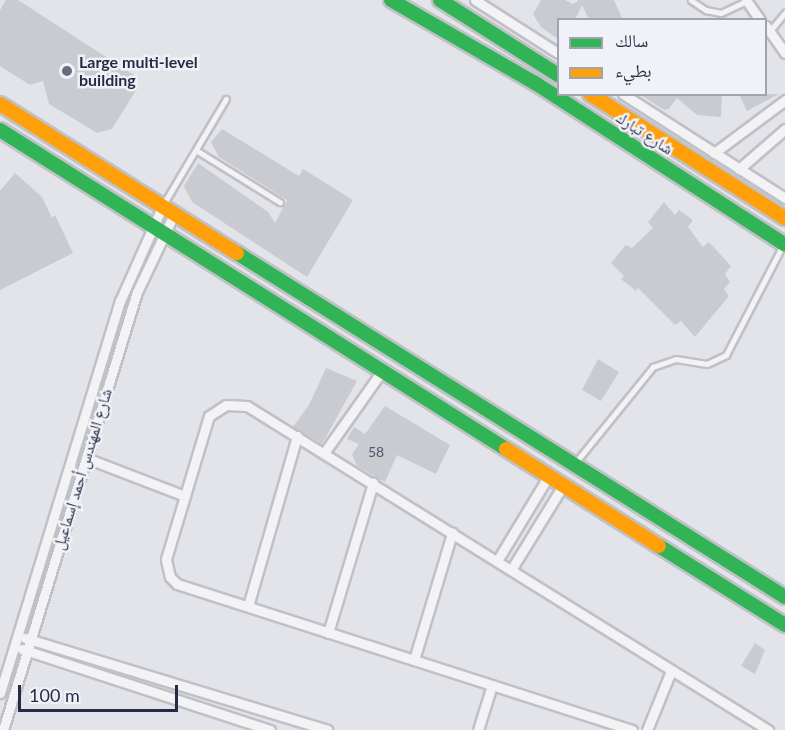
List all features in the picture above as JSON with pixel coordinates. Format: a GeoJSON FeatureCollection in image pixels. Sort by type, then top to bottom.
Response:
{"type":"FeatureCollection","features":[{"type":"Feature","properties":{"kind":"street","name":"شارع تبارك"},"geometry":{"type":"LineString","coordinates":[[391,0],[544,89],[784,245]]}},
{"type":"Feature","properties":{"kind":"street"},"geometry":{"type":"LineString","coordinates":[[440,0],[557,74]]}},
{"type":"Feature","properties":{"kind":"street"},"geometry":{"type":"LineString","coordinates":[[475,0],[557,52]]}},
{"type":"Feature","properties":{"kind":"street"},"geometry":{"type":"LineString","coordinates":[[746,1],[759,18]]}},
{"type":"Feature","properties":{"kind":"street"},"geometry":{"type":"LineString","coordinates":[[767,29],[785,53]]}},
{"type":"Feature","properties":{"kind":"street","name":"شارع تبارك"},"geometry":{"type":"LineString","coordinates":[[593,96],[785,218]]}},
{"type":"Feature","properties":{"kind":"street"},"geometry":{"type":"LineString","coordinates":[[626,96],[785,198]]}},
{"type":"Feature","properties":{"kind":"street"},"geometry":{"type":"LineString","coordinates":[[714,153],[785,100]]}},
{"type":"Feature","properties":{"kind":"street"},"geometry":{"type":"LineString","coordinates":[[0,104],[785,597]]}},
{"type":"Feature","properties":{"kind":"street"},"geometry":{"type":"LineString","coordinates":[[739,170],[785,129]]}},
{"type":"Feature","properties":{"kind":"street"},"geometry":{"type":"LineString","coordinates":[[0,130],[564,484],[785,626]]}},
{"type":"Feature","properties":{"kind":"street","name":"شارع المهندس أحمد إسماعيل"},"geometry":{"type":"LineString","coordinates":[[3,730],[158,229],[163,205]]}},
{"type":"Feature","properties":{"kind":"street","name":"شارع المهندس أحمد إسماعيل"},"geometry":{"type":"LineString","coordinates":[[0,693],[120,301],[158,229],[175,212]]}},
{"type":"Feature","properties":{"kind":"street"},"geometry":{"type":"LineString","coordinates":[[324,453],[382,371]]}},
{"type":"Feature","properties":{"kind":"street"},"geometry":{"type":"LineString","coordinates":[[437,405],[450,385]]}},
{"type":"Feature","properties":{"kind":"street"},"geometry":{"type":"LineString","coordinates":[[632,730],[186,588],[170,578],[166,559],[209,416],[217,409],[247,406],[768,730]]}},
{"type":"Feature","properties":{"kind":"street"},"geometry":{"type":"LineString","coordinates":[[248,606],[297,436]]}},
{"type":"Feature","properties":{"kind":"street"},"geometry":{"type":"LineString","coordinates":[[86,458],[185,496]]}},
{"type":"Feature","properties":{"kind":"street"},"geometry":{"type":"LineString","coordinates":[[497,561],[549,475]]}},
{"type":"Feature","properties":{"kind":"street"},"geometry":{"type":"LineString","coordinates":[[328,633],[373,483]]}},
{"type":"Feature","properties":{"kind":"street"},"geometry":{"type":"LineString","coordinates":[[512,570],[564,484]]}},
{"type":"Feature","properties":{"kind":"street"},"geometry":{"type":"LineString","coordinates":[[414,660],[452,533]]}},
{"type":"Feature","properties":{"kind":"street"},"geometry":{"type":"LineString","coordinates":[[18,636],[327,730]]}},
{"type":"Feature","properties":{"kind":"street"},"geometry":{"type":"LineString","coordinates":[[14,647],[255,728],[270,730]]}},
{"type":"Feature","properties":{"kind":"street"},"geometry":{"type":"LineString","coordinates":[[646,730],[671,671]]}},
{"type":"Feature","properties":{"kind":"street"},"geometry":{"type":"LineString","coordinates":[[478,730],[492,685]]}},
{"type":"Feature","properties":{"kind":"lane"},"geometry":{"type":"LineString","coordinates":[[691,0],[706,10],[721,13],[746,1]]}},
{"type":"Feature","properties":{"kind":"lane"},"geometry":{"type":"LineString","coordinates":[[767,29],[785,13]]}},
{"type":"Feature","properties":{"kind":"lane"},"geometry":{"type":"LineString","coordinates":[[163,205],[226,99]]}},
{"type":"Feature","properties":{"kind":"lane"},"geometry":{"type":"LineString","coordinates":[[196,150],[280,202]]}},
{"type":"Feature","properties":{"kind":"lane"},"geometry":{"type":"LineString","coordinates":[[575,464],[653,367],[676,359],[707,364],[726,355],[784,245]]}},
{"type":"Feature","properties":{"kind":"building","name":"Large multi-level building"},"geometry":{"type":"Polygon","coordinates":[[[6,0],[18,0],[134,75],[136,90],[112,129],[97,133],[49,104],[43,81],[30,85],[0,66],[0,10],[6,0]]]}},
{"type":"Feature","properties":{"kind":"building"},"geometry":{"type":"Polygon","coordinates":[[[541,0],[565,0],[573,4],[579,0],[614,0],[622,18],[588,18],[582,5],[576,18],[557,18],[557,38],[541,27],[533,14],[541,0]]]}},
{"type":"Feature","properties":{"kind":"building"},"geometry":{"type":"Polygon","coordinates":[[[779,94],[747,111],[740,96],[779,94]]]}},
{"type":"Feature","properties":{"kind":"building"},"geometry":{"type":"Polygon","coordinates":[[[642,96],[722,96],[721,117],[697,115],[677,98],[669,109],[664,110],[642,96]]]}},
{"type":"Feature","properties":{"kind":"building"},"geometry":{"type":"Polygon","coordinates":[[[222,129],[299,176],[303,169],[353,200],[307,277],[192,202],[184,186],[198,163],[268,212],[275,223],[287,200],[219,157],[211,142],[222,129]]]}},
{"type":"Feature","properties":{"kind":"building"},"geometry":{"type":"Polygon","coordinates":[[[15,173],[42,197],[52,218],[55,215],[73,253],[0,290],[0,191],[15,173]]]}},
{"type":"Feature","properties":{"kind":"building"},"geometry":{"type":"Polygon","coordinates":[[[664,202],[675,215],[679,210],[693,220],[688,227],[703,247],[709,242],[731,266],[725,274],[730,282],[724,289],[729,296],[695,337],[681,321],[675,325],[638,288],[636,291],[621,279],[624,276],[611,263],[626,245],[632,248],[653,228],[648,222],[664,202]]]}},
{"type":"Feature","properties":{"kind":"building"},"geometry":{"type":"Polygon","coordinates":[[[598,359],[619,372],[601,401],[582,390],[598,359]]]}},
{"type":"Feature","properties":{"kind":"building"},"geometry":{"type":"Polygon","coordinates":[[[326,368],[357,381],[322,444],[293,427],[309,405],[326,368]]]}},
{"type":"Feature","properties":{"kind":"building"},"geometry":{"type":"Polygon","coordinates":[[[385,406],[450,445],[436,474],[397,455],[385,482],[357,466],[352,454],[359,444],[347,439],[354,427],[365,434],[385,406]]]}},
{"type":"Feature","properties":{"kind":"building"},"geometry":{"type":"Polygon","coordinates":[[[755,643],[765,650],[755,674],[741,666],[755,643]]]}},
{"type":"Feature","properties":{"kind":"traffic: fast"},"geometry":{"type":"LineString","coordinates":[[391,0],[535,83],[785,245]]}},
{"type":"Feature","properties":{"kind":"traffic: fast"},"geometry":{"type":"LineString","coordinates":[[440,0],[557,74]]}},
{"type":"Feature","properties":{"kind":"traffic: fast"},"geometry":{"type":"LineString","coordinates":[[0,130],[506,449]]}},
{"type":"Feature","properties":{"kind":"traffic: fast"},"geometry":{"type":"LineString","coordinates":[[237,253],[785,597]]}},
{"type":"Feature","properties":{"kind":"traffic: fast"},"geometry":{"type":"LineString","coordinates":[[659,546],[785,625]]}},
{"type":"Feature","properties":{"kind":"traffic: slow"},"geometry":{"type":"LineString","coordinates":[[593,96],[785,218]]}},
{"type":"Feature","properties":{"kind":"traffic: slow"},"geometry":{"type":"LineString","coordinates":[[0,104],[237,253]]}},
{"type":"Feature","properties":{"kind":"traffic: slow"},"geometry":{"type":"LineString","coordinates":[[506,449],[659,546]]}},
{"type":"Feature","properties":{"kind":"place","name":"Large multi-level building"},"geometry":{"type":"Point","coordinates":[67,71]}}]}
